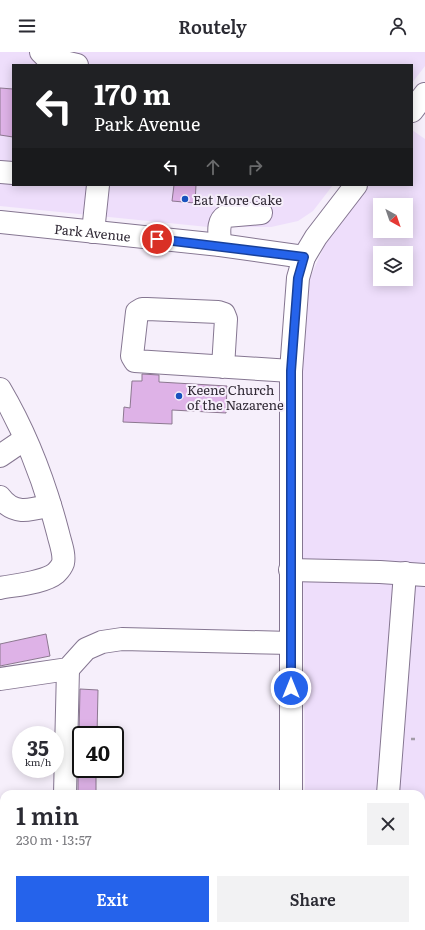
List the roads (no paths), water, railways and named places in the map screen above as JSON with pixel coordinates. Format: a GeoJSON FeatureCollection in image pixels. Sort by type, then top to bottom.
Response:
{"type":"FeatureCollection","features":[{"type":"Feature","properties":{"kind":"street"},"geometry":{"type":"LineString","coordinates":[[41,52],[47,58],[73,64]]}},
{"type":"Feature","properties":{"kind":"street"},"geometry":{"type":"LineString","coordinates":[[413,110],[425,94]]}},
{"type":"Feature","properties":{"kind":"street"},"geometry":{"type":"LineString","coordinates":[[0,172],[12,173]]}},
{"type":"Feature","properties":{"kind":"street"},"geometry":{"type":"LineString","coordinates":[[94,232],[98,186]]}},
{"type":"Feature","properties":{"kind":"street"},"geometry":{"type":"LineString","coordinates":[[291,790],[291,371],[298,278],[304,257],[316,237],[355,186]]}},
{"type":"Feature","properties":{"kind":"street"},"geometry":{"type":"LineString","coordinates":[[220,246],[219,222],[221,219],[226,216],[261,213]]}},
{"type":"Feature","properties":{"kind":"street","name":"Park Avenue"},"geometry":{"type":"LineString","coordinates":[[0,222],[220,246],[304,257]]}},
{"type":"Feature","properties":{"kind":"street"},"geometry":{"type":"LineString","coordinates":[[223,367],[226,319],[224,314],[218,312],[142,309],[137,312],[132,356],[135,360],[223,367],[291,371]]}},
{"type":"Feature","properties":{"kind":"street"},"geometry":{"type":"LineString","coordinates":[[0,389],[13,411],[25,439],[50,505],[63,553],[63,564],[56,573],[46,578],[0,588]]}},
{"type":"Feature","properties":{"kind":"street"},"geometry":{"type":"LineString","coordinates":[[0,456],[25,439]]}},
{"type":"Feature","properties":{"kind":"street"},"geometry":{"type":"LineString","coordinates":[[0,497],[8,506],[16,510],[29,511],[50,505]]}},
{"type":"Feature","properties":{"kind":"street"},"geometry":{"type":"LineString","coordinates":[[290,570],[415,574],[388,790]]}},
{"type":"Feature","properties":{"kind":"street"},"geometry":{"type":"LineString","coordinates":[[65,790],[68,669],[75,659],[86,649],[102,642],[122,639],[291,643]]}},
{"type":"Feature","properties":{"kind":"street"},"geometry":{"type":"LineString","coordinates":[[0,679],[68,669]]}},
{"type":"Feature","properties":{"kind":"place","name":"Eat More Cake"},"geometry":{"type":"Point","coordinates":[185,199]}},
{"type":"Feature","properties":{"kind":"place","name":"Keene Church of the Nazarene"},"geometry":{"type":"Point","coordinates":[179,396]}}]}
